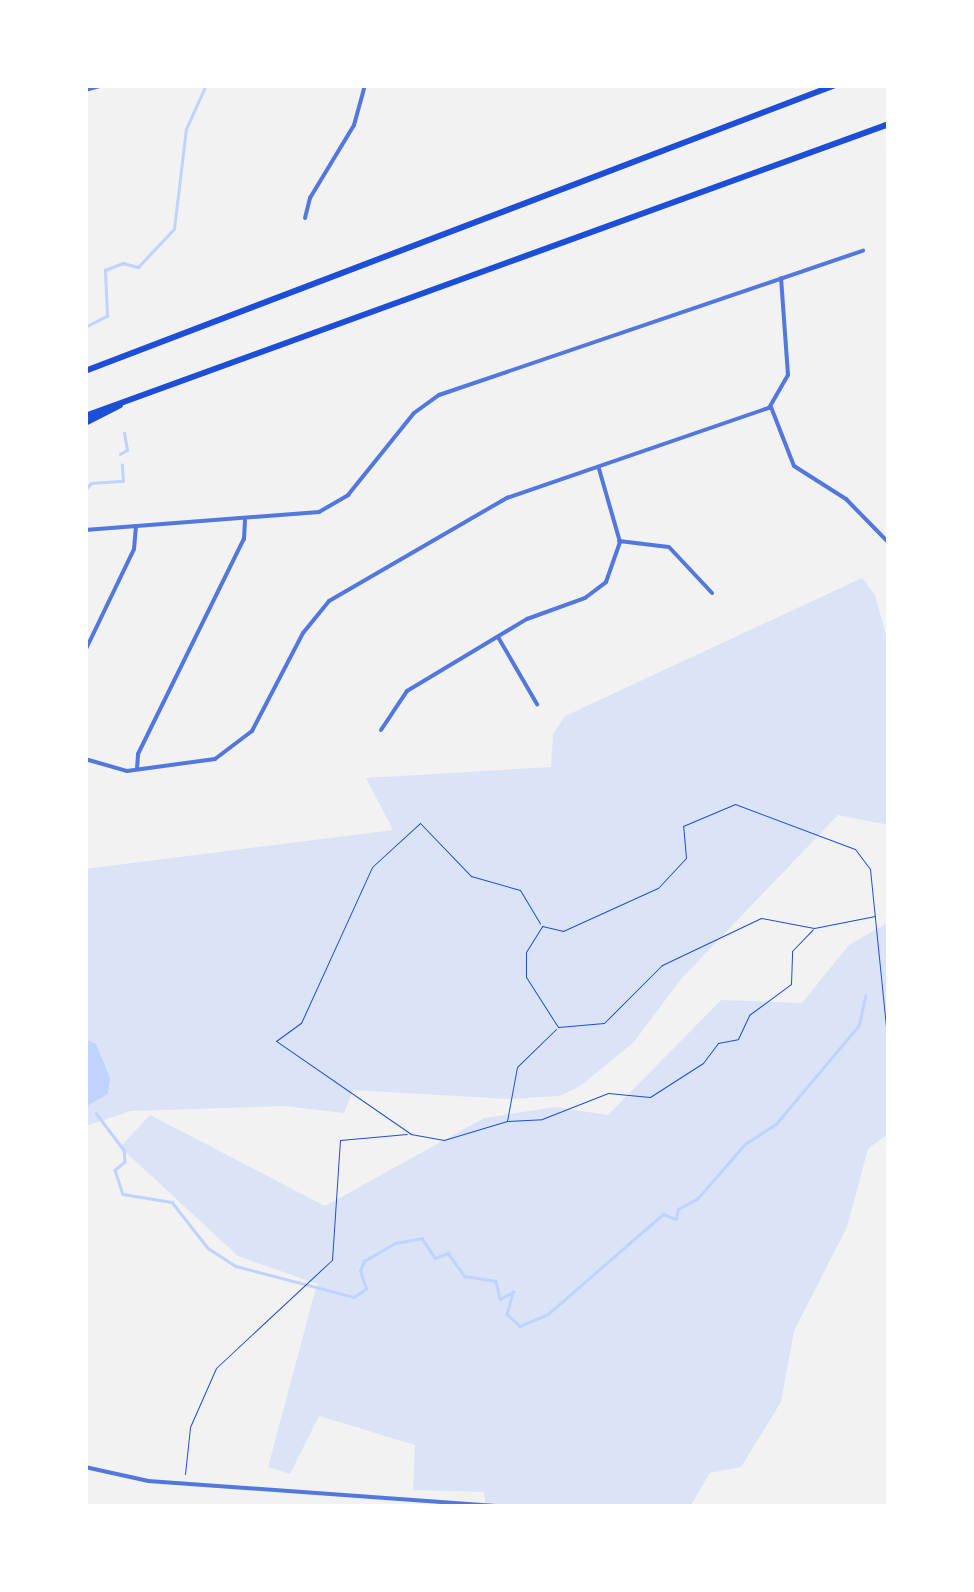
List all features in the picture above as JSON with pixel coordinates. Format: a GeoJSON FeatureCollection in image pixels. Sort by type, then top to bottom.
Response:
{"type":"FeatureCollection","features":[{"type":"Feature","properties":{"kind":"highway"},"geometry":{"type":"LineString","coordinates":[[85,371],[834,85]]}},
{"type":"Feature","properties":{"kind":"highway"},"geometry":{"type":"LineString","coordinates":[[85,419],[130,398],[889,124]]}},
{"type":"Feature","properties":{"kind":"street"},"geometry":{"type":"LineString","coordinates":[[85,90],[104,85]]}},
{"type":"Feature","properties":{"kind":"street"},"geometry":{"type":"LineString","coordinates":[[305,218],[310,198],[354,126],[366,85]]}},
{"type":"Feature","properties":{"kind":"street"},"geometry":{"type":"LineString","coordinates":[[85,530],[245,520],[334,505],[436,396],[862,251]]}},
{"type":"Feature","properties":{"kind":"street"},"geometry":{"type":"LineString","coordinates":[[85,759],[112,771],[204,763],[247,736],[303,632],[329,601],[481,510],[771,407],[788,375],[781,278]]}},
{"type":"Feature","properties":{"kind":"street"},"geometry":{"type":"LineString","coordinates":[[771,407],[794,466],[846,500],[889,542]]}},
{"type":"Feature","properties":{"kind":"street"},"geometry":{"type":"LineString","coordinates":[[382,730],[407,690],[498,637],[597,590],[614,570],[620,540],[598,467]]}},
{"type":"Feature","properties":{"kind":"street"},"geometry":{"type":"LineString","coordinates":[[137,771],[138,754],[245,536],[245,520]]}},
{"type":"Feature","properties":{"kind":"street"},"geometry":{"type":"LineString","coordinates":[[85,651],[134,549],[136,526]]}},
{"type":"Feature","properties":{"kind":"street"},"geometry":{"type":"LineString","coordinates":[[620,540],[669,547],[712,592]]}},
{"type":"Feature","properties":{"kind":"street"},"geometry":{"type":"LineString","coordinates":[[498,637],[537,704]]}},
{"type":"Feature","properties":{"kind":"street"},"geometry":{"type":"LineString","coordinates":[[85,1467],[184,1482],[510,1507]]}},
{"type":"Feature","properties":{"kind":"street"},"geometry":{"type":"LineString","coordinates":[[420,1499],[420,1507]]}},
{"type":"Feature","properties":{"kind":"path"},"geometry":{"type":"LineString","coordinates":[[410,1134],[276,1041],[301,1023],[372,867],[420,823],[471,876],[520,890],[542,926],[563,931],[658,888],[686,858],[683,826],[735,804],[855,850],[870,869],[889,1055]]}},
{"type":"Feature","properties":{"kind":"path"},"geometry":{"type":"LineString","coordinates":[[507,1121],[517,1067],[558,1027],[604,1023],[662,965],[760,918],[814,928],[875,916]]}},
{"type":"Feature","properties":{"kind":"path"},"geometry":{"type":"LineString","coordinates":[[542,926],[526,952],[526,977],[558,1027]]}},
{"type":"Feature","properties":{"kind":"path"},"geometry":{"type":"LineString","coordinates":[[184,1482],[190,1427],[216,1368],[332,1260],[340,1140],[410,1134],[444,1140],[507,1121],[542,1120],[608,1093],[650,1097],[703,1063],[718,1043],[738,1040],[749,1014],[791,984],[792,951],[814,928]]}},
{"type":"Feature","properties":{"kind":"path"},"geometry":{"type":"LineString","coordinates":[[889,1160],[889,1181]]}},
{"type":"Feature","properties":{"kind":"shaded area"},"geometry":{"type":"Polygon","coordinates":[[[862,578],[875,595],[889,646],[889,825],[838,815],[682,978],[633,1043],[580,1086],[560,1096],[508,1099],[353,1090],[344,1113],[285,1106],[131,1111],[85,1126],[85,869],[393,830],[366,778],[551,767],[553,734],[565,716],[862,578]]]}},
{"type":"Feature","properties":{"kind":"shaded area"},"geometry":{"type":"Polygon","coordinates":[[[889,922],[889,1133],[868,1149],[847,1227],[794,1331],[781,1402],[741,1467],[710,1473],[690,1507],[486,1507],[484,1492],[413,1490],[415,1445],[319,1416],[290,1474],[268,1467],[317,1284],[238,1256],[120,1147],[150,1115],[325,1206],[484,1118],[555,1107],[608,1115],[721,1000],[802,1003],[849,945],[889,922]]]}},
{"type":"Feature","properties":{"kind":"water"},"geometry":{"type":"Polygon","coordinates":[[[85,1039],[96,1044],[110,1078],[108,1094],[85,1107],[85,1039]]]}},
{"type":"Feature","properties":{"kind":"waterway"},"geometry":{"type":"LineString","coordinates":[[85,327],[107,316],[105,270],[123,263],[138,267],[174,229],[186,129],[206,85]]}},
{"type":"Feature","properties":{"kind":"waterway"},"geometry":{"type":"LineString","coordinates":[[120,454],[127,450],[124,433]]}},
{"type":"Feature","properties":{"kind":"waterway"},"geometry":{"type":"LineString","coordinates":[[85,490],[91,483],[123,481],[122,465]]}},
{"type":"Feature","properties":{"kind":"waterway"},"geometry":{"type":"LineString","coordinates":[[96,1113],[124,1150],[125,1162],[115,1170],[123,1194],[172,1202],[208,1248],[236,1266],[354,1297],[366,1289],[360,1271],[364,1261],[395,1243],[422,1238],[435,1258],[448,1253],[465,1276],[496,1281],[500,1299],[513,1292],[507,1314],[520,1326],[548,1314],[663,1214],[676,1219],[678,1209],[697,1199],[745,1144],[776,1124],[859,1025],[865,996]]}}]}
